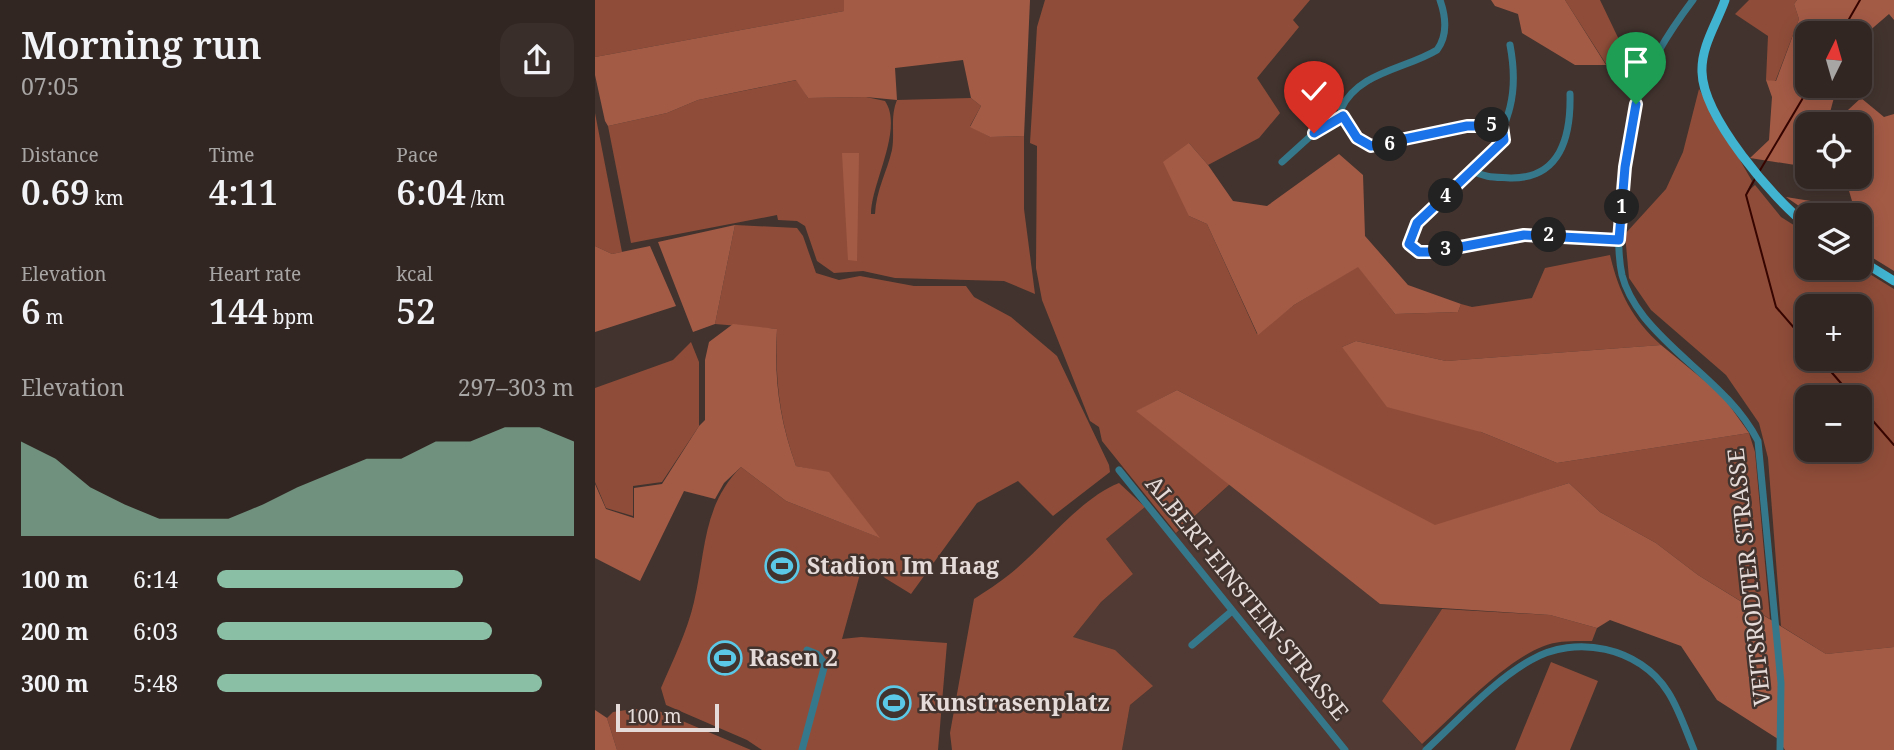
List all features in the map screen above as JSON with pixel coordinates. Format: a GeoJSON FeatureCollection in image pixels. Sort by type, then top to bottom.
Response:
{"type":"FeatureCollection","features":[{"type":"Feature","properties":{"kind":"main road"},"geometry":{"type":"LineString","coordinates":[[1725,0],[1705,49],[1702,74],[1713,104],[1749,167],[1763,185],[1795,214]]}},
{"type":"Feature","properties":{"kind":"main road"},"geometry":{"type":"LineString","coordinates":[[1872,267],[1894,281]]}},
{"type":"Feature","properties":{"kind":"street"},"geometry":{"type":"LineString","coordinates":[[1440,0],[1445,31],[1437,50],[1377,76],[1352,92],[1341,109],[1343,116],[1357,138],[1371,146],[1467,126],[1502,126]]}},
{"type":"Feature","properties":{"kind":"street","name":"VEITSRODTER STRASSE"},"geometry":{"type":"LineString","coordinates":[[1693,0],[1671,30],[1638,97],[1626,155],[1619,240],[1623,278],[1634,303],[1661,335],[1725,393],[1747,419],[1758,441],[1781,683],[1780,750]]}},
{"type":"Feature","properties":{"kind":"street"},"geometry":{"type":"LineString","coordinates":[[1510,46],[1514,66],[1512,90],[1502,126],[1504,140],[1417,223],[1409,238],[1412,249],[1426,253],[1524,235],[1619,240]]}},
{"type":"Feature","properties":{"kind":"street"},"geometry":{"type":"LineString","coordinates":[[1473,172],[1483,177],[1526,178],[1539,173],[1553,161],[1565,142],[1570,116],[1570,94]]}},
{"type":"Feature","properties":{"kind":"street"},"geometry":{"type":"LineString","coordinates":[[1282,162],[1314,133],[1343,116]]}},
{"type":"Feature","properties":{"kind":"street","name":"ALBERT-EINSTEIN-STRASSE"},"geometry":{"type":"LineString","coordinates":[[1119,470],[1345,750]]}},
{"type":"Feature","properties":{"kind":"street"},"geometry":{"type":"LineString","coordinates":[[1192,645],[1233,611]]}},
{"type":"Feature","properties":{"kind":"street"},"geometry":{"type":"LineString","coordinates":[[1426,750],[1510,674],[1531,659],[1572,646],[1616,652],[1653,674],[1667,690],[1694,750]]}},
{"type":"Feature","properties":{"kind":"street"},"geometry":{"type":"LineString","coordinates":[[802,750],[825,664],[817,654],[807,650]]}},
{"type":"Feature","properties":{"kind":"shaded area"},"geometry":{"type":"Polygon","coordinates":[[[595,0],[844,0],[844,11],[595,57],[595,0]]]}},
{"type":"Feature","properties":{"kind":"shaded area"},"geometry":{"type":"Polygon","coordinates":[[[844,0],[1030,0],[1024,136],[990,137],[970,127],[981,106],[971,98],[963,60],[895,68],[897,100],[866,97],[808,98],[796,80],[698,100],[667,113],[608,126],[605,121],[595,75],[595,57],[844,11],[844,0]]]}},
{"type":"Feature","properties":{"kind":"shaded area"},"geometry":{"type":"Polygon","coordinates":[[[1045,0],[1310,0],[1293,20],[1299,27],[1257,78],[1280,113],[1259,138],[1208,165],[1189,143],[1189,216],[1207,224],[1257,334],[1294,305],[1358,266],[1395,314],[1458,312],[1461,304],[1472,307],[1532,298],[1545,268],[1610,255],[1618,281],[1634,315],[1661,345],[1446,361],[1356,341],[1342,347],[1481,432],[1557,463],[1749,433],[1755,452],[1770,619],[1698,575],[1656,543],[1600,512],[1569,483],[1435,526],[1177,390],[1137,411],[1230,484],[1176,533],[1102,441],[1099,427],[1090,421],[1042,300],[1036,268],[1037,146],[1030,143],[1037,27],[1045,0]]]}},
{"type":"Feature","properties":{"kind":"shaded area"},"geometry":{"type":"Polygon","coordinates":[[[1491,0],[1565,0],[1606,65],[1575,65],[1522,33],[1518,14],[1495,6],[1491,0]]]}},
{"type":"Feature","properties":{"kind":"shaded area"},"geometry":{"type":"Polygon","coordinates":[[[1565,0],[1600,0],[1623,48],[1606,64],[1565,0]]]}},
{"type":"Feature","properties":{"kind":"shaded area"},"geometry":{"type":"Polygon","coordinates":[[[1749,0],[1797,0],[1794,4],[1799,19],[1795,21],[1795,30],[1775,82],[1766,80],[1768,36],[1735,14],[1749,0]]]}},
{"type":"Feature","properties":{"kind":"shaded area"},"geometry":{"type":"Polygon","coordinates":[[[1797,0],[1894,0],[1894,20],[1889,14],[1873,28],[1873,21],[1798,21],[1794,4],[1797,0]]]}},
{"type":"Feature","properties":{"kind":"shaded area"},"geometry":{"type":"Polygon","coordinates":[[[1795,30],[1795,98],[1834,98],[1830,112],[1795,112],[1795,165],[1750,158],[1769,140],[1772,97],[1766,80],[1776,81],[1795,30]]]}},
{"type":"Feature","properties":{"kind":"shaded area"},"geometry":{"type":"Polygon","coordinates":[[[797,80],[808,98],[866,97],[885,101],[891,126],[871,214],[875,214],[877,197],[892,150],[897,100],[971,98],[981,106],[970,126],[990,137],[1024,136],[1024,209],[1035,294],[1004,281],[895,278],[863,271],[834,273],[817,261],[805,226],[797,221],[778,220],[777,215],[631,243],[608,126],[667,113],[698,100],[797,80]]]}},
{"type":"Feature","properties":{"kind":"shaded area"},"geometry":{"type":"Polygon","coordinates":[[[1699,89],[1752,181],[1746,193],[1755,185],[1781,217],[1795,226],[1795,280],[1872,280],[1872,275],[1894,289],[1894,647],[1826,654],[1781,626],[1768,458],[1759,423],[1726,375],[1651,310],[1629,278],[1625,234],[1666,189],[1683,152],[1699,89]]]}},
{"type":"Feature","properties":{"kind":"shaded area"},"geometry":{"type":"Polygon","coordinates":[[[1861,98],[1884,117],[1894,114],[1894,271],[1872,257],[1872,203],[1853,203],[1848,189],[1872,189],[1872,112],[1846,112],[1861,98]]]}},
{"type":"Feature","properties":{"kind":"shaded area"},"geometry":{"type":"Polygon","coordinates":[[[595,113],[622,252],[612,254],[595,246],[595,113]]]}},
{"type":"Feature","properties":{"kind":"shaded area"},"geometry":{"type":"Polygon","coordinates":[[[1189,143],[1233,201],[1267,206],[1339,154],[1363,175],[1365,236],[1408,285],[1461,304],[1458,312],[1395,314],[1358,267],[1294,305],[1258,335],[1207,224],[1189,216],[1163,162],[1189,143]]]}},
{"type":"Feature","properties":{"kind":"shaded area"},"geometry":{"type":"Polygon","coordinates":[[[842,153],[859,153],[857,261],[848,260],[842,153]]]}},
{"type":"Feature","properties":{"kind":"shaded area"},"geometry":{"type":"Polygon","coordinates":[[[1786,197],[1823,203],[1795,203],[1786,197]]]}},
{"type":"Feature","properties":{"kind":"shaded area"},"geometry":{"type":"Polygon","coordinates":[[[735,225],[797,228],[803,236],[816,273],[839,280],[860,276],[914,286],[966,286],[974,297],[1011,317],[1057,356],[1109,465],[1110,472],[1053,516],[1018,481],[977,503],[911,594],[885,578],[865,556],[842,639],[861,637],[947,643],[938,750],[762,750],[747,740],[666,705],[661,688],[691,613],[712,514],[728,482],[741,467],[786,501],[878,537],[829,473],[796,466],[779,399],[777,329],[715,324],[735,225]]]}},
{"type":"Feature","properties":{"kind":"shaded area"},"geometry":{"type":"Polygon","coordinates":[[[735,225],[715,324],[693,332],[658,242],[735,225]]]}},
{"type":"Feature","properties":{"kind":"shaded area"},"geometry":{"type":"Polygon","coordinates":[[[595,246],[612,254],[650,246],[676,306],[595,332],[595,246]]]}},
{"type":"Feature","properties":{"kind":"shaded area"},"geometry":{"type":"Polygon","coordinates":[[[733,324],[777,329],[779,398],[785,431],[796,466],[829,472],[880,538],[786,501],[741,467],[724,483],[715,499],[684,491],[640,581],[595,558],[595,484],[606,509],[634,518],[634,488],[662,484],[705,420],[705,360],[709,342],[733,324]]]}},
{"type":"Feature","properties":{"kind":"shaded area"},"geometry":{"type":"Polygon","coordinates":[[[1356,341],[1446,361],[1661,345],[1722,395],[1749,433],[1557,463],[1481,432],[1387,407],[1342,347],[1356,341]]]}},
{"type":"Feature","properties":{"kind":"shaded area"},"geometry":{"type":"Polygon","coordinates":[[[691,342],[699,362],[699,426],[662,482],[633,486],[633,516],[606,508],[595,482],[595,388],[673,360],[691,342]]]}},
{"type":"Feature","properties":{"kind":"shaded area"},"geometry":{"type":"Polygon","coordinates":[[[1177,390],[1435,525],[1569,483],[1600,512],[1656,543],[1698,575],[1826,654],[1894,647],[1894,750],[1785,750],[1778,739],[1717,700],[1681,646],[1610,620],[1597,628],[1550,615],[1380,604],[1136,411],[1177,390]]]}},
{"type":"Feature","properties":{"kind":"shaded area"},"geometry":{"type":"Polygon","coordinates":[[[1119,483],[1145,507],[1106,539],[1133,574],[1101,602],[1073,637],[1115,650],[1153,686],[1130,705],[1122,750],[952,750],[950,733],[974,599],[1023,563],[1090,500],[1119,483]]]}},
{"type":"Feature","properties":{"kind":"shaded area"},"geometry":{"type":"Polygon","coordinates":[[[1230,484],[1380,604],[1442,609],[1382,701],[1427,750],[1122,750],[1130,705],[1152,687],[1073,637],[1101,602],[1133,574],[1106,539],[1145,507],[1177,533],[1230,484]]]}},
{"type":"Feature","properties":{"kind":"shaded area"},"geometry":{"type":"Polygon","coordinates":[[[1442,609],[1550,615],[1597,628],[1592,641],[1550,644],[1513,663],[1480,689],[1422,744],[1382,701],[1442,609]]]}},
{"type":"Feature","properties":{"kind":"shaded area"},"geometry":{"type":"Polygon","coordinates":[[[1551,662],[1598,681],[1570,750],[1515,750],[1551,662]]]}},
{"type":"Feature","properties":{"kind":"shaded area"},"geometry":{"type":"Polygon","coordinates":[[[654,709],[751,750],[617,750],[607,718],[613,712],[654,709]]]}},
{"type":"Feature","properties":{"kind":"shaded area"},"geometry":{"type":"Polygon","coordinates":[[[595,710],[607,718],[617,750],[595,750],[595,710]]]}},
{"type":"Feature","properties":{"kind":"waterway"},"geometry":{"type":"LineString","coordinates":[[1848,21],[1860,0]]}},
{"type":"Feature","properties":{"kind":"waterway"},"geometry":{"type":"LineString","coordinates":[[1759,172],[1803,98]]}},
{"type":"Feature","properties":{"kind":"waterway"},"geometry":{"type":"LineString","coordinates":[[1756,177],[1746,195],[1776,307],[1795,329]]}},
{"type":"Feature","properties":{"kind":"waterway"},"geometry":{"type":"LineString","coordinates":[[1830,371],[1843,385]]}},
{"type":"Feature","properties":{"kind":"waterway"},"geometry":{"type":"LineString","coordinates":[[1872,420],[1894,445]]}},
{"type":"Feature","properties":{"kind":"place","name":"Stadion Im Haag"},"geometry":{"type":"Point","coordinates":[782,566]}},
{"type":"Feature","properties":{"kind":"place","name":"Rasen 2"},"geometry":{"type":"Point","coordinates":[725,658]}},
{"type":"Feature","properties":{"kind":"place","name":"Kunstrasenplatz"},"geometry":{"type":"Point","coordinates":[894,703]}},
{"type":"Feature","properties":{"kind":"route"},"geometry":{"type":"LineString","coordinates":[[1314,133],[1343,116],[1357,138],[1371,146],[1467,126],[1502,126],[1504,140],[1417,223],[1409,238],[1409,244],[1419,252],[1434,252],[1458,245],[1524,235],[1619,240],[1629,128],[1636,104]]}}]}
